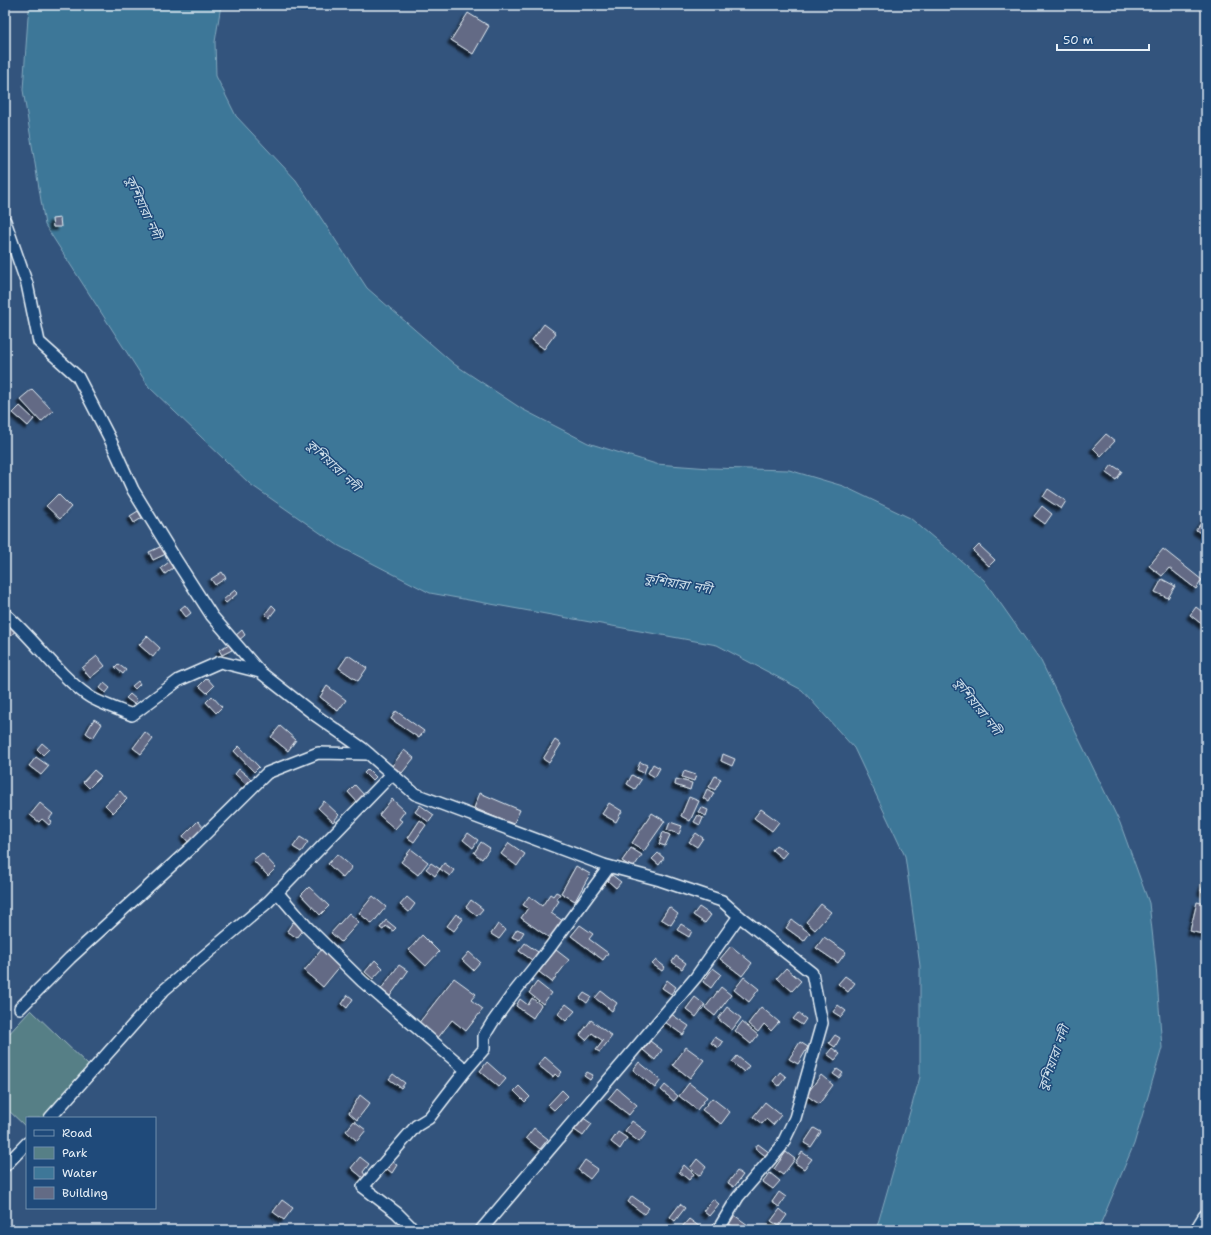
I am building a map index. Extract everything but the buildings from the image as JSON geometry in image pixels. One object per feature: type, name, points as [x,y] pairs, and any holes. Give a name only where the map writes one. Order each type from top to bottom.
[{"type":"street","points":[[5,221],[27,284],[39,342],[78,377],[109,437],[132,490],[212,616],[260,672],[369,754],[414,794],[609,867],[660,880],[722,901],[812,973],[822,1024],[795,1118],[781,1147],[738,1197],[718,1230]]},
{"type":"street","points":[[5,614],[18,625],[63,675],[88,696],[132,715],[180,680],[220,662],[260,672]]},
{"type":"street","points":[[20,1008],[70,958],[194,845],[267,773],[318,753],[369,754]]},
{"type":"street","points":[[51,1117],[164,990],[223,941],[277,892],[392,774]]},
{"type":"street","points":[[414,1230],[397,1213],[363,1187],[416,1126],[429,1118],[484,1049],[484,1036],[508,1000],[548,950],[609,867]]},
{"type":"street","points":[[277,892],[307,927],[362,981],[466,1070]]},
{"type":"street","points":[[481,1230],[696,977],[739,916]]},
{"type":"street","points":[[5,1166],[26,1144]]},
{"type":"street","points":[[1198,1230],[1206,1217]]},
{"type":"green space","points":[[31,1010],[89,1066],[43,1117],[26,1117],[26,1127],[5,1107],[5,1038]]},
{"type":"water","name":"কুশিয়ারা নদী","points":[[30,5],[221,5],[215,42],[216,76],[236,116],[296,180],[367,288],[454,364],[522,409],[588,443],[656,464],[710,468],[789,470],[843,486],[910,518],[984,580],[1041,661],[1120,823],[1149,903],[1156,966],[1162,1048],[1134,1144],[1098,1230],[876,1230],[920,1077],[920,966],[905,856],[854,748],[802,690],[717,645],[430,593],[339,546],[250,484],[149,387],[45,225],[23,90]]}]
